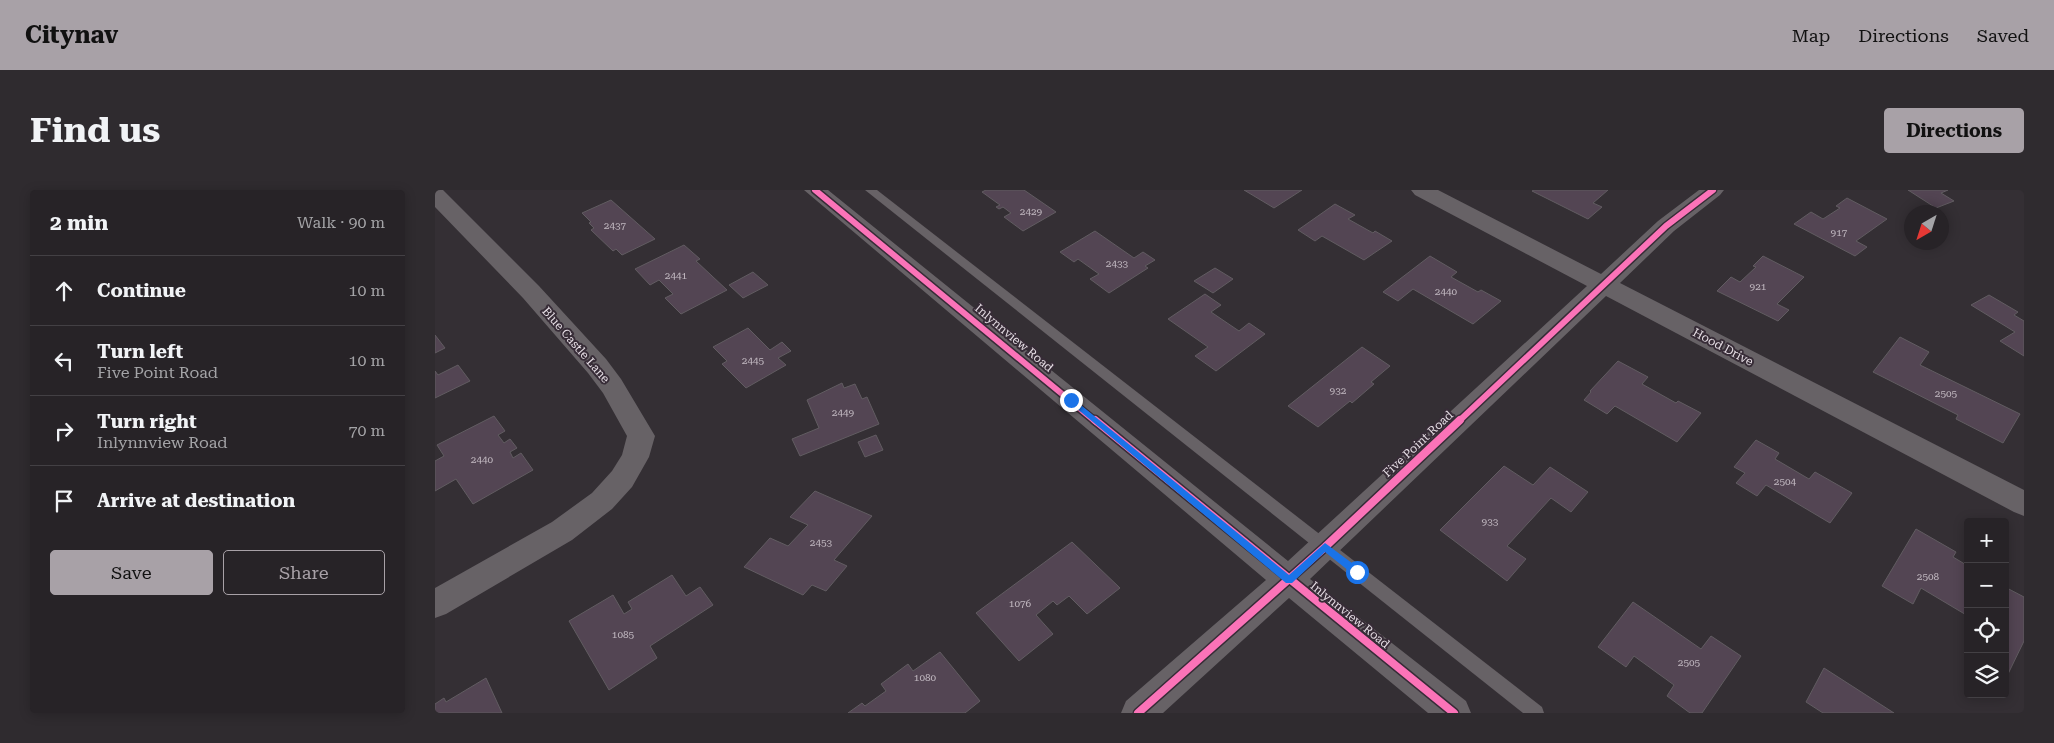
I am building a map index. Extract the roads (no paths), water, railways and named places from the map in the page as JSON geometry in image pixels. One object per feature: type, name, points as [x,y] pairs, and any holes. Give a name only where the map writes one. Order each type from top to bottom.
[{"type":"street","name":"Inlynnview Road","points":[[815,190],[1289,580],[1454,713]]},
{"type":"street","name":"Hood Drive","points":[[1422,190],[2024,504]]},
{"type":"street","name":"Five Point Road","points":[[1138,713],[1325,547],[1666,226],[1713,190]]},
{"type":"street","name":"Blue Castle Lane","points":[[435,195],[531,292],[597,366],[612,386],[641,436],[635,457],[622,480],[602,501],[562,531],[435,604]]},
{"type":"lane","points":[[870,190],[1536,713]]}]
